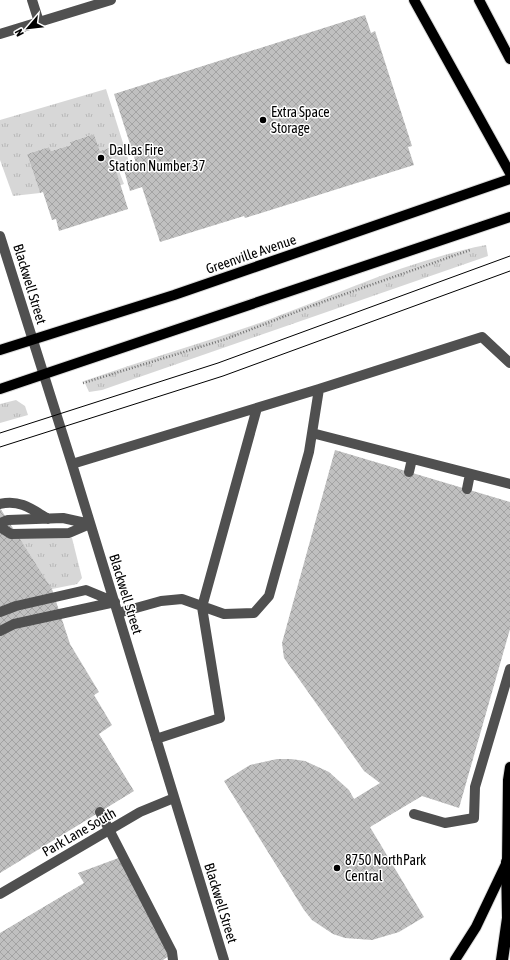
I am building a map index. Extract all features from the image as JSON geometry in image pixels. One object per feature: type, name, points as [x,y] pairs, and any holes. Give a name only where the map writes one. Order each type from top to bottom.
[{"type":"highway","points":[[502,960],[508,918],[507,862]]},
{"type":"main road","points":[[414,0],[510,173]]},
{"type":"main road","points":[[479,0],[510,59]]},
{"type":"main road","name":"Greenville Avenue","points":[[0,350],[33,341],[174,295],[510,179]]},
{"type":"main road","points":[[0,389],[510,217]]},
{"type":"main road","points":[[455,960],[476,927],[507,862],[508,780],[510,767]]},
{"type":"street","points":[[32,0],[39,22]]},
{"type":"street","points":[[0,34],[112,0]]},
{"type":"street","name":"Blackwell Street","points":[[0,236],[72,464],[224,960]]},
{"type":"street","points":[[72,464],[319,389],[482,337],[510,363]]},
{"type":"street","points":[[118,613],[161,601],[182,599],[224,614],[254,613],[269,596],[309,452],[319,389]]},
{"type":"street","points":[[156,739],[220,718],[202,607],[257,408]]},
{"type":"street","points":[[312,433],[510,484]]},
{"type":"street","points":[[409,472],[412,459]]},
{"type":"street","points":[[467,489],[470,474]]},
{"type":"street","points":[[0,504],[10,501],[21,503],[48,519]]},
{"type":"street","points":[[0,523],[8,520],[63,518],[90,524]]},
{"type":"street","points":[[0,527],[11,534],[69,533],[90,524]]},
{"type":"street","points":[[0,612],[16,606],[86,590],[114,602]]},
{"type":"street","points":[[0,631],[14,624],[114,602]]},
{"type":"street","points":[[414,814],[445,823],[474,818],[475,787],[510,669]]},
{"type":"street","name":"Park Lane South","points":[[0,894],[140,812],[174,798]]},
{"type":"street","points":[[100,812],[172,952],[173,960]]},
{"type":"path","points":[[84,382],[226,339],[314,305],[470,250]]},
{"type":"green space","points":[[106,89],[129,162],[117,166],[124,184],[120,185],[109,148],[100,151],[94,134],[70,142],[71,145],[51,151],[49,147],[27,154],[40,193],[13,196],[0,160],[0,120]]},
{"type":"green space","points":[[486,245],[488,256],[102,390],[89,392],[84,381],[265,321],[374,278],[429,259]]},
{"type":"green space","points":[[16,400],[25,406],[28,415],[0,423],[0,404]]},
{"type":"green space","points":[[19,538],[72,538],[82,578],[77,584],[52,589]]},
{"type":"building","name":"Extra Space Storage","points":[[365,15],[371,33],[375,31],[412,146],[408,147],[414,165],[245,218],[244,216],[160,242],[142,187],[130,191],[124,170],[137,166],[114,94]]},
{"type":"building","points":[[94,134],[100,151],[109,148],[128,209],[59,231],[56,219],[52,220],[43,192],[40,193],[27,154],[49,147],[51,151],[71,145],[70,142]]},
{"type":"building","points":[[335,450],[510,502],[510,629],[459,808],[422,796],[370,827],[424,917],[399,932],[372,940],[345,938],[333,934],[312,920],[304,910],[224,781],[250,765],[277,759],[291,759],[305,761],[329,772],[349,790],[354,799],[380,783],[364,771],[284,658],[282,643]]},
{"type":"building","points":[[0,508],[52,589],[70,644],[99,692],[94,695],[112,725],[99,734],[134,791],[0,873]]},
{"type":"building","points":[[124,856],[169,956],[163,960],[0,960],[0,933],[84,883],[78,873]]},
{"type":"tram line","points":[[0,433],[218,363],[510,256]]},
{"type":"tram line","points":[[0,447],[223,376],[510,271]]},
{"type":"place","name":"Extra Space Storage","points":[[263,120]]},
{"type":"place","name":"Dallas Fire Station Number 37","points":[[101,158]]},
{"type":"place","name":"8750 NorthPark Central","points":[[337,868]]}]
